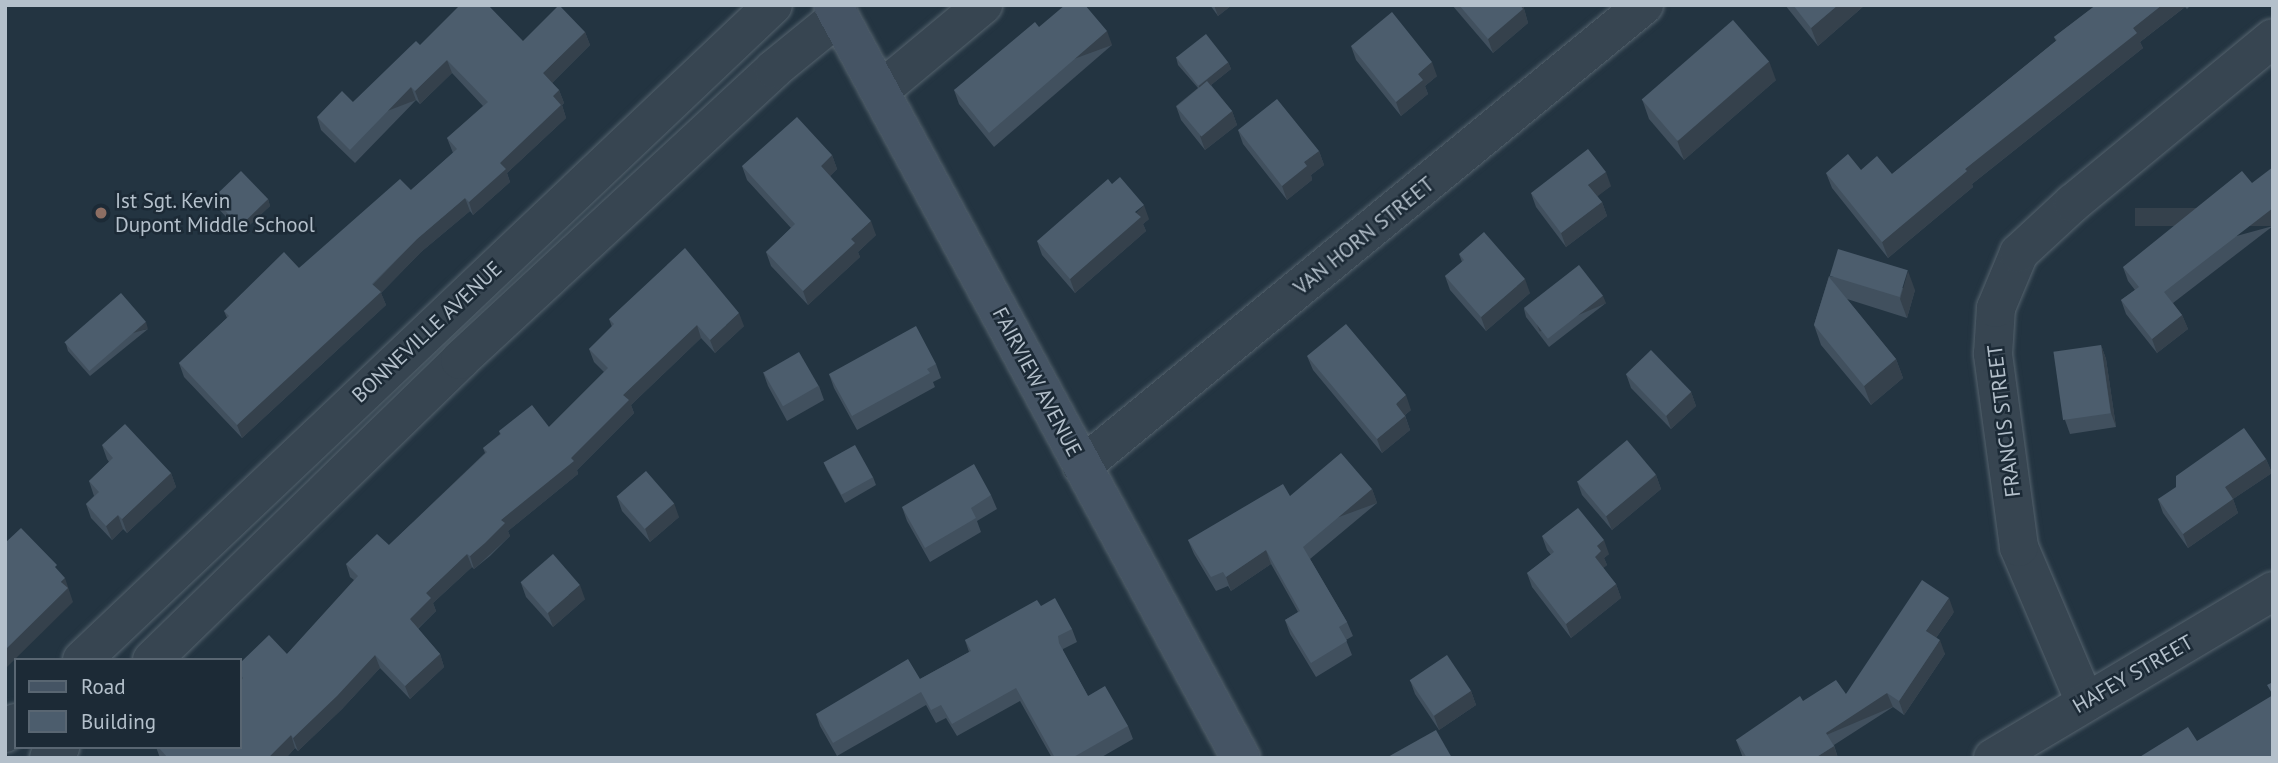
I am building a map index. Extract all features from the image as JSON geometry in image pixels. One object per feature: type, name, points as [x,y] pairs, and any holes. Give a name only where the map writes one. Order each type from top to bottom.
[{"type":"main road","name":"FAIRVIEW AVENUE","points":[[836,11],[1241,758]]},
{"type":"street","name":"BONNEVILLE AVENUE","points":[[84,658],[773,5]]},
{"type":"street","points":[[881,90],[983,5]]},
{"type":"street","name":"VAN HORN STREET","points":[[1083,466],[1644,5]]},
{"type":"street","name":"BONNEVILLE AVENUE","points":[[154,658],[460,360],[836,11]]},
{"type":"street","name":"FRANCIS STREET","points":[[2085,702],[2020,547],[1993,354],[1996,308],[2019,253],[2073,203],[2273,38]]},
{"type":"street","name":"HAFEY STREET","points":[[1993,758],[2273,591]]},
{"type":"building","points":[[460,5],[488,5],[523,41],[559,5],[585,32],[543,73],[559,90],[553,96],[561,105],[500,163],[506,169],[469,202],[465,198],[417,239],[372,284],[381,292],[237,425],[179,363],[229,316],[224,311],[284,252],[299,268],[400,179],[411,190],[457,149],[447,138],[488,102],[447,60],[415,91],[411,87],[350,150],[317,117],[342,91],[353,102],[416,41],[420,45]]},
{"type":"building","points":[[1065,5],[1085,5],[1107,31],[989,133],[954,90],[1035,22],[1039,27]]},
{"type":"building","points":[[1459,5],[1520,5],[1523,9],[1488,39]]},
{"type":"building","points":[[1793,5],[1838,5],[1811,28]]},
{"type":"building","points":[[2096,5],[2162,5],[2133,28],[2137,33],[1965,169],[1967,171],[1882,242],[1826,173],[1848,154],[1861,170],[1877,156],[1892,174],[2057,40],[2054,37]]},
{"type":"building","points":[[1392,12],[1432,62],[1418,74],[1423,80],[1396,102],[1351,46]]},
{"type":"building","points":[[1733,20],[1769,62],[1678,141],[1642,99]]},
{"type":"building","points":[[1206,34],[1228,62],[1198,86],[1176,57]]},
{"type":"building","points":[[1207,81],[1232,111],[1201,137],[1176,107]]},
{"type":"building","points":[[1277,99],[1319,151],[1304,162],[1307,166],[1282,186],[1238,130]]},
{"type":"building","points":[[797,117],[832,155],[821,166],[871,221],[851,239],[855,243],[803,291],[766,252],[795,224],[742,166]]},
{"type":"building","points":[[1588,149],[1606,172],[1588,185],[1602,202],[1561,233],[1531,193]]},
{"type":"building","points":[[2273,167],[2273,208],[2164,292],[2182,315],[2152,339],[2121,300],[2139,287],[2123,267],[2242,171],[2252,183]]},
{"type":"building","points":[[241,171],[268,199],[240,226],[213,198]]},
{"type":"building","points":[[1120,177],[1144,205],[1135,212],[1141,217],[1070,279],[1037,241],[1108,179],[1112,184]]},
{"type":"building","points":[[1484,232],[1525,279],[1481,317],[1445,276],[1464,260],[1459,254]]},
{"type":"building","points":[[685,248],[739,313],[710,340],[697,325],[623,395],[629,400],[571,458],[574,461],[501,520],[505,523],[485,543],[470,556],[467,554],[426,593],[431,598],[410,619],[440,654],[405,686],[375,655],[337,696],[268,758],[168,758],[160,749],[242,749],[242,661],[269,635],[287,654],[358,576],[346,564],[377,534],[389,545],[487,452],[483,448],[501,434],[499,431],[532,405],[549,427],[608,368],[589,349],[614,324],[609,319]]},
{"type":"building","points":[[1838,249],[1908,270],[1900,297],[1830,276]]},
{"type":"building","points":[[1579,265],[1603,296],[1548,339],[1524,308]]},
{"type":"building","points":[[1829,277],[1896,359],[1864,386],[1814,325]]},
{"type":"building","points":[[121,293],[146,322],[89,371],[64,342]]},
{"type":"building","points":[[1346,324],[1406,395],[1396,404],[1405,416],[1377,439],[1307,356]]},
{"type":"building","points":[[916,326],[936,364],[927,369],[930,373],[852,416],[829,374]]},
{"type":"building","points":[[2101,345],[2111,413],[2063,420],[2053,352]]},
{"type":"building","points":[[1651,350],[1691,392],[1666,416],[1626,374]]},
{"type":"building","points":[[799,352],[818,386],[783,406],[763,372]]},
{"type":"building","points":[[125,424],[171,473],[122,519],[118,515],[106,526],[86,504],[99,492],[89,481],[113,458],[102,445]]},
{"type":"building","points":[[2244,428],[2266,459],[2225,487],[2233,499],[2183,534],[2158,499],[2176,487],[2176,476]]},
{"type":"building","points":[[1627,440],[1656,474],[1606,516],[1577,482]]},
{"type":"building","points":[[855,445],[873,477],[841,495],[824,462]]},
{"type":"building","points":[[1341,453],[1372,489],[1303,547],[1347,622],[1339,627],[1347,641],[1311,663],[1285,620],[1300,611],[1266,550],[1226,577],[1223,572],[1211,577],[1188,540],[1283,484],[1290,496]]},
{"type":"building","points":[[974,464],[991,495],[971,508],[976,518],[925,548],[902,507]]},
{"type":"building","points":[[646,471],[674,503],[645,529],[617,497]]},
{"type":"building","points":[[1578,508],[1604,540],[1597,546],[1601,551],[1595,557],[1616,584],[1566,624],[1527,573],[1554,552],[1542,536]]},
{"type":"building","points":[[21,528],[57,565],[55,567],[65,578],[61,582],[68,588],[5,650],[5,543]]},
{"type":"building","points":[[553,554],[580,585],[547,613],[521,582]]},
{"type":"building","points":[[1922,580],[1949,598],[1926,631],[1940,640],[1899,701],[1887,693],[1826,733],[1834,746],[1815,758],[1747,758],[1736,740],[1800,696],[1803,701],[1836,680],[1846,694]]},
{"type":"building","points":[[1055,598],[1072,629],[1058,636],[1059,643],[1088,696],[1105,686],[1128,726],[1072,758],[1055,758],[1016,688],[952,724],[941,705],[931,710],[921,692],[833,743],[816,714],[908,659],[920,679],[971,651],[965,640],[1037,600],[1041,606]]},
{"type":"building","points":[[1447,655],[1471,691],[1434,716],[1410,680]]},
{"type":"building","points":[[2273,682],[2273,695],[2267,685]]},
{"type":"building","points":[[2273,695],[2273,758],[2138,758],[2188,727],[2197,741]]},
{"type":"building","points":[[1436,730],[1452,758],[1386,758]]},
{"type":"place","name":"Ist Sgt. Kevin Dupont Middle School","points":[[101,213]]}]
